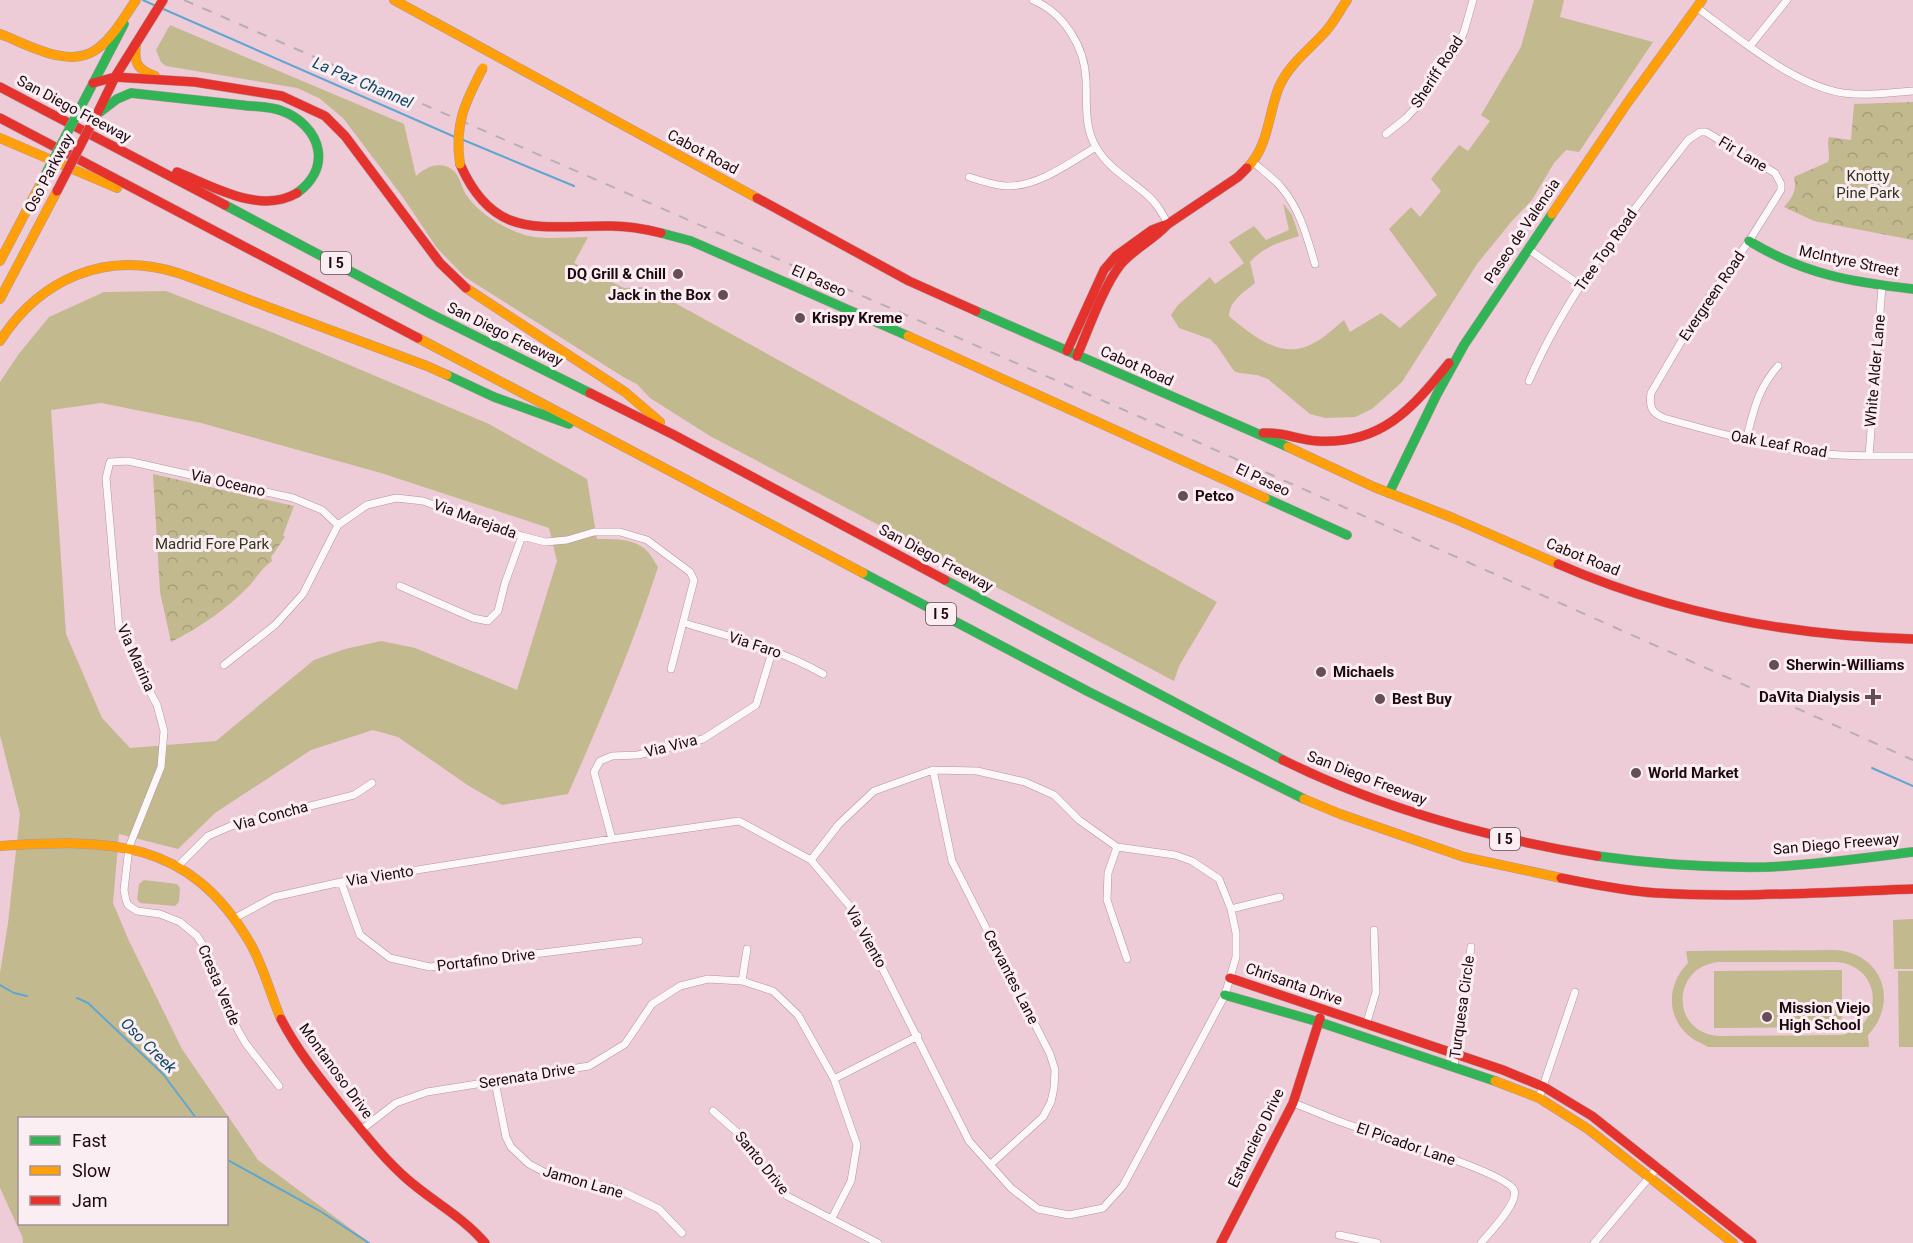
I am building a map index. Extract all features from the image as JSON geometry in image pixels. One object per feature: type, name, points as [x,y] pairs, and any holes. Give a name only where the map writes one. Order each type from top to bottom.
[{"type":"main road","points":[[0,34],[66,57],[86,54],[95,50],[117,30],[136,0]]},
{"type":"main road","points":[[104,105],[114,77],[163,0]]},
{"type":"main road","name":"Cabot Road","points":[[394,0],[909,281],[1258,433],[1389,493],[1574,571],[1664,602],[1720,617],[1792,630],[1913,639]]},
{"type":"main road","points":[[1067,351],[1104,270],[1130,244],[1152,230],[1168,224],[1238,177],[1253,162],[1264,141],[1279,87],[1287,73],[1305,50],[1335,21],[1347,0]]},
{"type":"main road","name":"Paseo de Valencia","points":[[1389,493],[1437,394],[1464,345],[1628,102],[1699,4]]},
{"type":"main road","name":"Oso Parkway","points":[[0,261],[87,95],[117,30]]},
{"type":"main road","points":[[137,41],[134,56],[138,67],[162,79]]},
{"type":"main road","name":"El Paseo","points":[[491,54],[465,100],[456,142],[460,164],[473,190],[493,211],[528,227],[619,226],[666,233],[691,241],[891,328],[1347,535]]},
{"type":"main road","points":[[93,83],[114,77],[195,82],[282,96],[308,106],[325,116],[345,136],[440,263],[454,278],[473,294],[625,392],[674,435]]},
{"type":"main road","name":"San Diego Freeway","points":[[0,87],[431,314],[674,435],[1284,761],[1359,794],[1451,825],[1541,847],[1608,858],[1746,867],[1819,863],[1913,852]]},
{"type":"main road","points":[[104,105],[131,93],[281,110],[298,119],[311,134],[318,154],[314,176],[308,185],[296,195],[270,202],[247,198],[129,154]]},
{"type":"main road","name":"Oso Parkway","points":[[0,299],[96,115],[104,105]]},
{"type":"main road","name":"I 5","points":[[0,118],[1068,681],[1286,791],[1340,814],[1464,856],[1595,885],[1656,893],[1767,894],[1913,890]]},
{"type":"main road","points":[[0,138],[197,221]]},
{"type":"main road","points":[[1077,356],[1113,275],[1123,262],[1157,236],[1168,224]]},
{"type":"main road","name":"McIntyre Street","points":[[1749,241],[1797,266],[1836,277],[1882,286],[1913,289]]},
{"type":"main road","points":[[0,341],[17,316],[56,284],[99,268],[126,265],[153,267],[177,273],[428,366],[494,397],[614,441]]},
{"type":"main road","points":[[1258,433],[1282,433],[1313,441],[1336,442],[1367,435],[1384,428],[1413,407],[1464,345]]},
{"type":"main road","name":"Montanoso Drive","points":[[0,846],[77,843],[129,847],[179,866],[205,884],[235,918],[252,946],[273,1004],[288,1032],[361,1130],[414,1186],[476,1231],[485,1243]]},
{"type":"main road","name":"Chrisanta Drive","points":[[1230,978],[1503,1070],[1544,1087],[1592,1116],[1752,1243]]},
{"type":"main road","name":"Chrisanta Drive","points":[[1225,994],[1319,1022],[1539,1098],[1588,1129],[1733,1243]]},
{"type":"main road","name":"Estanciero Drive","points":[[1221,1243],[1293,1103],[1323,1010]]},
{"type":"street","points":[[1033,0],[1054,13],[1070,31],[1081,52],[1086,78],[1086,113],[1090,134],[1096,147],[1117,172],[1148,195],[1168,224]]},
{"type":"street","name":"Sheriff Road","points":[[1386,134],[1418,105],[1456,49],[1464,32],[1473,0]]},
{"type":"street","points":[[1750,46],[1787,0]]},
{"type":"street","points":[[1699,4],[1750,46],[1793,74],[1815,85],[1843,93],[1913,91]]},
{"type":"street","name":"Fir Lane","points":[[1700,132],[1712,135],[1774,173],[1781,184]]},
{"type":"street","name":"Tree Top Road","points":[[1529,381],[1557,324],[1612,238],[1688,140],[1700,132]]},
{"type":"street","points":[[969,177],[1007,186],[1025,184],[1044,177],[1096,147]]},
{"type":"street","points":[[1253,162],[1280,185],[1290,198],[1298,214],[1315,264]]},
{"type":"street","name":"Evergreen Road","points":[[1651,410],[1649,402],[1651,393],[1698,313],[1778,196],[1781,184]]},
{"type":"street","points":[[1528,249],[1580,285]]},
{"type":"street","name":"White Alder Lane","points":[[1869,456],[1882,286]]},
{"type":"street","points":[[1746,440],[1758,394],[1767,378],[1778,366]]},
{"type":"street","name":"Oak Leaf Road","points":[[1651,410],[1664,418],[1746,440],[1815,453],[1913,456]]},
{"type":"street","name":"Via Oceano","points":[[110,462],[128,461],[293,498],[322,510],[338,525]]},
{"type":"street","name":"Via Marina","points":[[110,462],[106,478],[119,628],[157,705],[164,731],[161,767],[129,847]]},
{"type":"street","name":"Via Marejada","points":[[224,665],[275,625],[303,594],[338,525],[367,504],[396,498],[423,501],[545,542],[567,540],[594,532],[620,532],[648,540],[690,572],[694,580],[671,669]]},
{"type":"street","points":[[400,586],[473,618],[488,621],[498,611],[522,536]]},
{"type":"street","name":"Via Faro","points":[[684,623],[773,650],[823,674]]},
{"type":"street","name":"Via Viva","points":[[612,839],[594,772],[600,762],[612,756],[638,755],[703,739],[756,705],[773,650]]},
{"type":"street","name":"Chrisanta Drive","points":[[811,860],[838,824],[874,791],[933,770],[977,771],[1025,782],[1054,795],[1079,820],[1117,847],[1175,855],[1192,861],[1219,879],[1231,909],[1236,933],[1236,957],[1230,978]]},
{"type":"street","name":"Cervantes Lane","points":[[933,770],[952,861],[1050,1054],[1055,1070],[1051,1102],[1043,1117],[991,1164]]},
{"type":"street","name":"Via Concha","points":[[179,866],[208,836],[231,826],[354,795],[372,783]]},
{"type":"street","name":"Via Viento","points":[[235,918],[274,897],[341,882],[739,821],[811,860],[853,910],[969,1141],[1011,1188],[1038,1209],[1069,1215],[1103,1208],[1123,1186],[1225,994],[1230,978]]},
{"type":"street","name":"Cresta Verde","points":[[129,847],[124,890],[128,905],[137,911],[170,917],[197,936],[208,953],[230,1014],[239,1032],[252,1053],[279,1086]]},
{"type":"street","points":[[1117,847],[1108,873],[1107,900],[1127,959]]},
{"type":"street","name":"Portafino Drive","points":[[341,882],[360,935],[390,958],[430,966],[639,941]]},
{"type":"street","points":[[1231,909],[1280,897]]},
{"type":"street","points":[[1366,1024],[1376,992],[1374,930]]},
{"type":"street","name":"Turquesa Circle","points":[[1454,1067],[1471,947]]},
{"type":"street","points":[[742,981],[747,949]]},
{"type":"street","name":"Serenata Drive","points":[[361,1130],[396,1103],[427,1092],[589,1066],[625,1044],[652,1004],[680,986],[708,979],[742,981],[773,991],[798,1015],[834,1079],[857,1145],[851,1181],[832,1218]]},
{"type":"street","points":[[1539,1098],[1575,992]]},
{"type":"street","points":[[834,1079],[918,1036]]},
{"type":"street","name":"Jamon Lane","points":[[495,1082],[506,1137],[511,1147],[529,1164],[546,1173],[624,1192],[658,1209],[682,1233]]},
{"type":"street","name":"El Picador Lane","points":[[1293,1103],[1489,1173],[1508,1183],[1514,1191],[1515,1201],[1481,1243]]},
{"type":"street","name":"Santo Drive","points":[[713,1110],[738,1133],[787,1196],[878,1243]]},
{"type":"street","points":[[1594,1243],[1658,1167]]},
{"type":"street","points":[[1339,1235],[1377,1243]]},
{"type":"green space","points":[[1534,0],[1564,0],[1560,17],[1653,42],[1579,152],[1566,150],[1554,163],[1532,200],[1477,264],[1402,382],[1372,409],[1355,417],[1325,418],[1310,414],[1268,379],[1234,371],[1210,339],[1179,328],[1171,315],[1178,305],[1210,277],[1215,284],[1244,263],[1229,242],[1254,226],[1266,240],[1289,230],[1283,203],[1292,215],[1299,236],[1266,249],[1250,262],[1255,283],[1235,301],[1229,316],[1264,342],[1284,349],[1305,347],[1321,339],[1344,320],[1350,332],[1381,313],[1400,328],[1437,295],[1389,229],[1411,207],[1420,217],[1441,191],[1431,179],[1459,145],[1468,151],[1490,121],[1481,115],[1521,47]]},
{"type":"green space","points":[[170,25],[404,124],[416,176],[434,166],[449,168],[454,171],[467,196],[478,208],[497,223],[519,233],[544,238],[588,237],[574,263],[624,288],[646,287],[1217,602],[1179,666],[1174,681],[710,436],[650,398],[637,384],[465,277],[437,248],[402,196],[343,118],[319,98],[297,88],[166,66],[161,62],[156,50]]},
{"type":"green space","name":"Knotty Pine Park","points":[[1913,102],[1913,240],[1814,221],[1784,207],[1793,193],[1794,177],[1828,162],[1829,137],[1851,140],[1854,104]]},
{"type":"green space","points":[[166,291],[269,331],[489,424],[587,479],[597,539],[623,540],[636,544],[647,551],[658,567],[627,653],[568,794],[502,805],[469,786],[398,737],[373,730],[311,750],[215,813],[178,849],[119,834],[113,903],[182,1049],[258,1160],[370,1243],[23,1243],[0,1188],[0,973],[20,814],[0,735],[0,382],[18,355],[49,317],[104,292]],"holes":[[[101,403],[201,423],[381,473],[549,528],[557,561],[517,690],[415,648],[381,641],[345,649],[314,660],[216,741],[130,748],[102,718],[66,634],[51,410]]]},
{"type":"green space","name":"Madrid Fore Park","points":[[153,474],[294,506],[283,535],[285,537],[271,557],[272,561],[223,609],[171,642],[160,592]]},
{"type":"green space","points":[[144,880],[177,884],[180,888],[179,902],[175,906],[140,903],[137,899],[139,884]]},
{"type":"green space","points":[[1913,919],[1913,969],[1894,969],[1893,920]]},
{"type":"green space","points":[[1836,950],[1852,953],[1865,960],[1875,970],[1884,995],[1883,1008],[1868,1035],[1869,1047],[1708,1047],[1690,1037],[1675,1018],[1673,989],[1681,971],[1688,963],[1686,951]],"holes":[[[1719,962],[1836,962],[1851,966],[1863,973],[1870,984],[1873,996],[1872,1008],[1866,1020],[1856,1029],[1842,1035],[1719,1036],[1703,1032],[1692,1024],[1685,1012],[1683,999],[1685,986],[1692,975],[1703,966]]]},
{"type":"green space","points":[[1842,970],[1842,1027],[1714,1028],[1714,971]]},
{"type":"green space","points":[[1898,971],[1913,971],[1913,1047],[1899,1047]]},
{"type":"waterway","name":"La Paz Channel","points":[[143,0],[156,6]]},
{"type":"waterway","name":"La Paz Channel","points":[[161,8],[455,137]]},
{"type":"waterway","name":"La Paz Channel","points":[[461,139],[574,186]]},
{"type":"waterway","name":"La Paz Channel","points":[[1872,768],[1913,786]]},
{"type":"waterway","name":"Oso Creek","points":[[0,985],[14,993],[27,996]]},
{"type":"waterway","name":"Oso Creek","points":[[77,998],[88,1003],[163,1074],[195,1117]]},
{"type":"waterway","name":"Oso Creek","points":[[228,1160],[320,1211],[369,1243]]},
{"type":"railway","points":[[184,0],[1202,444],[1913,760]]},
{"type":"traffic: fast","points":[[87,95],[124,24]]},
{"type":"traffic: fast","points":[[96,115],[117,99],[131,93],[277,109],[294,117],[305,126],[314,137],[318,150],[319,157],[314,174],[307,185],[297,193]]},
{"type":"traffic: fast","points":[[41,183],[87,95]]},
{"type":"traffic: fast","points":[[225,205],[431,314],[590,393]]},
{"type":"traffic: fast","points":[[1389,493],[1437,394],[1464,345],[1552,214]]},
{"type":"traffic: fast","points":[[661,233],[691,241],[908,336]]},
{"type":"traffic: fast","points":[[1749,241],[1789,261],[1828,275],[1913,289]]},
{"type":"traffic: fast","points":[[976,311],[1288,447]]},
{"type":"traffic: fast","points":[[447,375],[494,397],[569,424]]},
{"type":"traffic: fast","points":[[1265,498],[1347,535]]},
{"type":"traffic: fast","points":[[863,573],[1089,692],[1304,799]]},
{"type":"traffic: fast","points":[[945,580],[1283,760]]},
{"type":"traffic: fast","points":[[1597,856],[1682,865],[1767,867],[1913,852]]},
{"type":"traffic: fast","points":[[1225,995],[1319,1022],[1495,1081]]},
{"type":"traffic: slow","points":[[0,34],[47,53],[59,56],[83,56],[94,51],[106,41],[136,0]]},
{"type":"traffic: slow","points":[[394,0],[757,198]]},
{"type":"traffic: slow","points":[[1247,168],[1260,150],[1275,97],[1283,79],[1329,27],[1347,0]]},
{"type":"traffic: slow","points":[[1552,214],[1628,102],[1702,0]]},
{"type":"traffic: slow","points":[[136,43],[135,56],[140,68],[155,76]]},
{"type":"traffic: slow","points":[[460,164],[460,125],[466,103],[483,68]]},
{"type":"traffic: slow","points":[[0,138],[117,188]]},
{"type":"traffic: slow","points":[[0,261],[41,183]]},
{"type":"traffic: slow","points":[[0,299],[57,191]]},
{"type":"traffic: slow","points":[[0,341],[16,319],[34,301],[55,286],[77,275],[100,268],[125,265],[151,267],[178,273],[447,375]]},
{"type":"traffic: slow","points":[[466,288],[625,392],[660,422]]},
{"type":"traffic: slow","points":[[908,336],[1265,498]]},
{"type":"traffic: slow","points":[[418,338],[863,573]]},
{"type":"traffic: slow","points":[[1288,447],[1374,487],[1453,518],[1558,564]]},
{"type":"traffic: slow","points":[[1304,799],[1340,814],[1464,857],[1561,878]]},
{"type":"traffic: slow","points":[[0,846],[76,843],[111,846],[143,852],[173,864],[201,883],[226,908],[255,952],[281,1019]]},
{"type":"traffic: slow","points":[[1495,1081],[1539,1098],[1588,1129],[1733,1243]]},
{"type":"traffic: jam","points":[[97,114],[115,77],[163,0]]},
{"type":"traffic: jam","points":[[93,83],[115,77],[195,82],[282,96],[325,116],[345,136],[440,263],[466,288]]},
{"type":"traffic: jam","points":[[0,87],[225,205]]},
{"type":"traffic: jam","points":[[57,191],[96,115]]},
{"type":"traffic: jam","points":[[0,118],[418,338]]},
{"type":"traffic: jam","points":[[460,164],[473,189],[488,206],[505,218],[522,224],[542,227],[611,226],[661,233]]},
{"type":"traffic: jam","points":[[1067,351],[1104,270],[1116,256],[1152,230],[1168,224],[1238,177],[1247,168]]},
{"type":"traffic: jam","points":[[177,172],[221,191],[252,200],[283,199],[297,193]]},
{"type":"traffic: jam","points":[[757,198],[909,281],[976,311]]},
{"type":"traffic: jam","points":[[1077,356],[1108,284],[1121,264],[1167,225]]},
{"type":"traffic: jam","points":[[1263,433],[1317,441],[1340,441],[1359,437],[1393,421],[1408,409],[1449,363]]},
{"type":"traffic: jam","points":[[590,393],[674,435],[945,580]]},
{"type":"traffic: jam","points":[[1558,564],[1644,596],[1732,619],[1822,633],[1913,639]]},
{"type":"traffic: jam","points":[[1283,760],[1358,793],[1436,820],[1556,849],[1597,856]]},
{"type":"traffic: jam","points":[[1561,878],[1656,893],[1720,895],[1913,889]]},
{"type":"traffic: jam","points":[[1230,978],[1503,1070],[1544,1087],[1592,1116],[1752,1243]]},
{"type":"traffic: jam","points":[[1221,1243],[1293,1103],[1320,1018]]},
{"type":"traffic: jam","points":[[281,1019],[311,1066],[382,1154],[407,1179],[467,1225],[485,1243]]},
{"type":"place","name":"DQ Grill & Chill","points":[[678,274]]},
{"type":"place","name":"Jack in the Box","points":[[723,295]]},
{"type":"place","name":"Krispy Kreme","points":[[800,318]]},
{"type":"place","name":"Petco","points":[[1183,496]]},
{"type":"place","name":"Sherwin-Williams","points":[[1774,665]]},
{"type":"place","name":"Michaels","points":[[1321,672]]},
{"type":"place","name":"DaVita Dialysis","points":[[1873,697]]},
{"type":"place","name":"Best Buy","points":[[1380,699]]},
{"type":"place","name":"World Market","points":[[1636,773]]},
{"type":"place","name":"Mission Viejo High School","points":[[1767,1017]]}]
